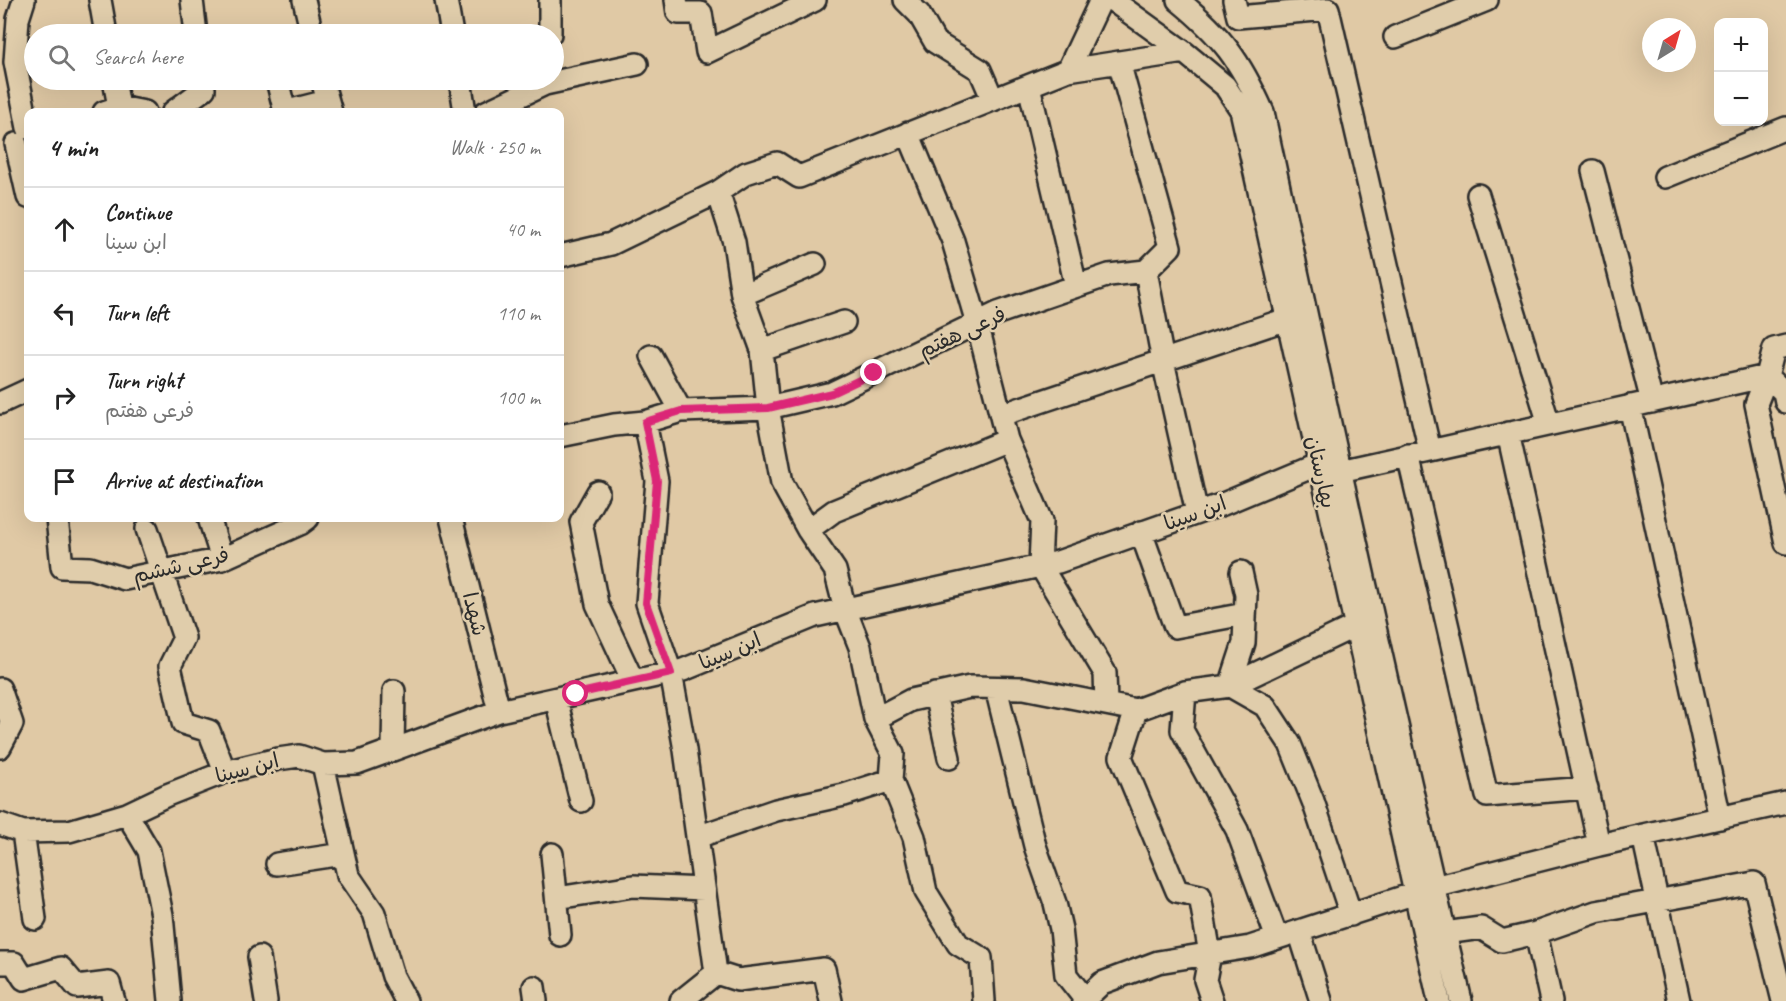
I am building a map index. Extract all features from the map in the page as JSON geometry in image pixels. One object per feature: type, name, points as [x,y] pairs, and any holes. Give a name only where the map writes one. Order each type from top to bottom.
[{"type":"street","points":[[24,0],[18,19],[15,62],[18,141],[24,175]]},
{"type":"street","points":[[100,0],[104,24]]},
{"type":"street","points":[[192,0],[195,24]]},
{"type":"street","points":[[304,0],[310,24]]},
{"type":"street","points":[[447,0],[451,24]]},
{"type":"street","points":[[549,24],[550,0]]},
{"type":"street","points":[[676,0],[678,13],[701,13],[707,52],[815,0]]},
{"type":"street","points":[[905,0],[919,14],[935,42],[980,70],[993,100]]},
{"type":"street","points":[[1068,70],[1101,0]]},
{"type":"street","name":"بهارستان","points":[[1112,0],[1184,52],[1225,86],[1241,110],[1355,626],[1424,890],[1445,933],[1461,1001]]},
{"type":"street","name":"بهارستان","points":[[1178,0],[1201,18],[1228,47],[1249,80],[1263,112],[1340,471],[1424,890],[1438,1001]]},
{"type":"street","points":[[1234,0],[1238,17],[1328,9],[1430,451]]},
{"type":"street","points":[[1395,37],[1487,0]]},
{"type":"street","points":[[564,255],[611,244],[718,192],[746,173],[777,163],[799,177],[1068,70],[1184,52]]},
{"type":"street","points":[[1119,62],[1170,247],[1146,271],[1162,361],[1197,513]]},
{"type":"street","points":[[564,78],[637,64]]},
{"type":"street","points":[[1029,86],[1076,286]]},
{"type":"street","points":[[112,108],[113,90]]},
{"type":"street","points":[[179,108],[203,90]]},
{"type":"street","points":[[280,90],[284,108]]},
{"type":"street","points":[[325,90],[329,106]]},
{"type":"street","points":[[461,90],[464,108]]},
{"type":"street","points":[[494,108],[529,90]]},
{"type":"street","points":[[1665,177],[1786,128]]},
{"type":"street","points":[[908,133],[953,241],[1007,440],[1042,521],[1040,566],[1105,673],[1106,704]]},
{"type":"street","points":[[1593,171],[1652,402]]},
{"type":"street","points":[[718,192],[734,242],[742,295],[762,350],[768,408],[782,483],[808,530],[836,570],[845,609],[860,647],[874,719],[893,754],[891,780],[914,837],[926,892],[958,944],[981,958],[984,1001]]},
{"type":"street","points":[[1478,195],[1549,424]]},
{"type":"street","points":[[742,295],[815,264]]},
{"type":"street","name":"فرعی هفتم","points":[[564,435],[614,425],[645,422],[681,411],[768,408],[832,393],[998,313],[1108,275],[1146,271]]},
{"type":"street","points":[[1001,415],[1287,319]]},
{"type":"street","points":[[762,350],[844,322]]},
{"type":"street","points":[[1786,345],[1774,349],[1756,404],[1786,543]]},
{"type":"street","points":[[651,356],[681,411]]},
{"type":"street","points":[[1340,471],[1767,376]]},
{"type":"street","points":[[1767,376],[1784,392],[1786,402]]},
{"type":"street","points":[[0,403],[24,392]]},
{"type":"street","points":[[1630,406],[1720,818]]},
{"type":"street","points":[[645,422],[657,481],[646,603],[671,673],[685,750],[716,973]]},
{"type":"street","points":[[1508,434],[1599,844]]},
{"type":"street","points":[[808,530],[834,510],[1007,440]]},
{"type":"street","points":[[1408,455],[1487,796],[1587,788]]},
{"type":"street","name":"ابن سینا","points":[[0,824],[22,832],[69,831],[128,814],[167,795],[225,772],[278,759],[300,756],[323,764],[357,763],[499,711],[683,670],[814,615],[1058,562],[1197,513],[1319,464]]},
{"type":"street","points":[[598,492],[581,522],[597,604],[633,681]]},
{"type":"street","name":"فرعی ششم","points":[[57,522],[62,567],[90,568],[125,579],[222,559],[303,522]]},
{"type":"street","points":[[210,522],[222,559]]},
{"type":"street","name":"شهدا","points":[[452,522],[499,711]]},
{"type":"street","points":[[147,529],[184,638],[171,666],[183,723],[209,731],[225,772]]},
{"type":"street","points":[[1141,532],[1175,627],[1245,614]]},
{"type":"street","points":[[1230,686],[1244,643],[1246,595],[1241,572]]},
{"type":"street","points":[[874,719],[911,700],[970,687],[1024,688],[1136,710],[1185,692],[1230,686],[1355,626]]},
{"type":"street","points":[[1230,686],[1265,706],[1290,744],[1313,801],[1351,915]]},
{"type":"street","points":[[996,688],[1035,846],[1055,903],[1061,929],[1066,975],[1084,1000],[1102,983],[1158,963],[1250,947],[1424,890],[1599,844],[1786,803]]},
{"type":"street","points":[[0,689],[12,724],[0,747]]},
{"type":"street","points":[[393,748],[394,691]]},
{"type":"street","points":[[1185,692],[1182,730],[1237,830],[1277,938]]},
{"type":"street","points":[[935,694],[949,758]]},
{"type":"street","points":[[556,699],[581,801]]},
{"type":"street","points":[[1136,710],[1121,758],[1177,891],[1200,897],[1210,954],[1205,980],[1212,1001]]},
{"type":"street","points":[[323,764],[348,874],[374,913],[393,976],[406,1001]]},
{"type":"street","points":[[697,837],[776,810],[844,795],[891,780]]},
{"type":"street","points":[[128,814],[149,852],[162,915],[170,1001]]},
{"type":"street","points":[[22,832],[35,919]]},
{"type":"street","points":[[1643,835],[1679,1001]]},
{"type":"street","points":[[277,864],[343,854]]},
{"type":"street","points":[[552,854],[560,935]]},
{"type":"street","points":[[1445,933],[1481,928],[1502,942],[1596,912],[1754,883],[1783,1001]]},
{"type":"street","points":[[557,898],[633,886],[704,889]]},
{"type":"street","points":[[1299,932],[1321,1001]]},
{"type":"street","points":[[1536,933],[1551,1001]]},
{"type":"street","points":[[259,957],[266,1001]]},
{"type":"street","points":[[0,963],[14,963],[24,979],[62,968],[77,987],[109,983],[114,1001]]},
{"type":"street","points":[[716,973],[738,980],[824,969],[831,1001]]},
{"type":"street","points":[[681,1001],[716,973]]},
{"type":"route","points":[[576,694],[671,673],[646,603],[657,481],[645,422],[681,411],[768,408],[832,393],[874,373]]}]
